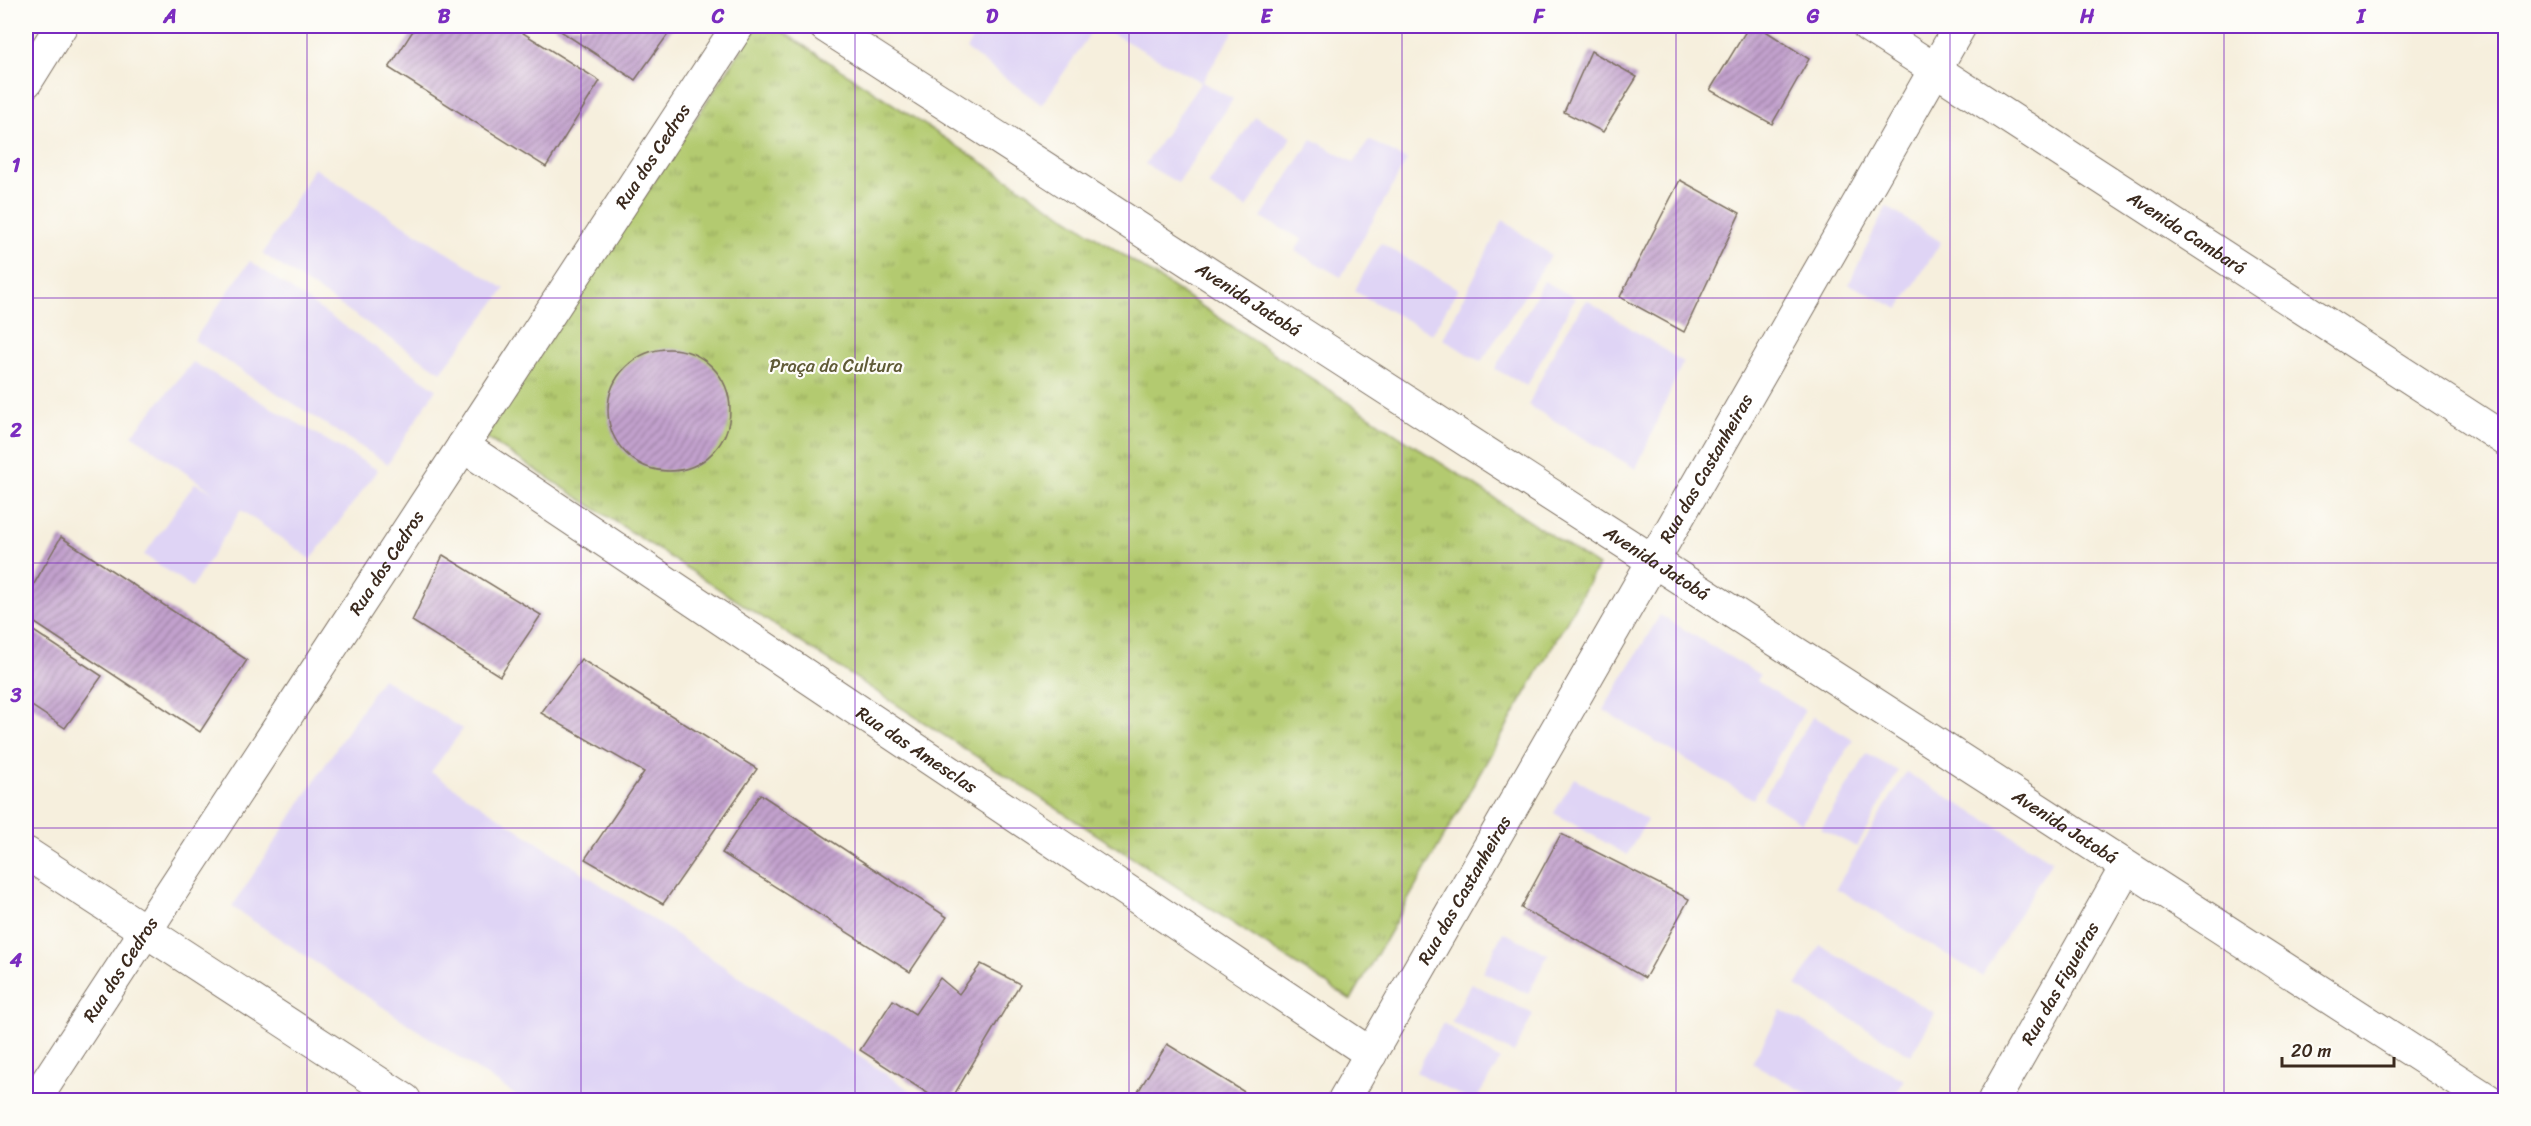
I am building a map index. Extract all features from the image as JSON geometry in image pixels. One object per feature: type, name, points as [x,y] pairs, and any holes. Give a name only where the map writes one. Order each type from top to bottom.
[{"type":"street","points":[[26,82],[61,26]]},
{"type":"street","name":"Rua dos Cedros","points":[[35,1101],[738,26]]},
{"type":"street","name":"Avenida Jatobá","points":[[825,26],[2488,1101]]},
{"type":"street","name":"Avenida Cambará","points":[[1868,26],[2505,440]]},
{"type":"street","name":"Rua das Castanheiras","points":[[1344,1101],[1960,26]]},
{"type":"street","name":"Rua das Amesclas","points":[[463,446],[1371,1054]]},
{"type":"street","points":[[26,853],[405,1101]]},
{"type":"street","name":"Rua das Figueiras","points":[[1994,1101],[2126,867]]},
{"type":"shaded area","points":[[980,26],[1095,26],[1042,105],[966,49]]},
{"type":"shaded area","points":[[1103,26],[1237,26],[1202,82],[1233,99],[1178,183],[1145,164],[1201,82],[1102,28]]},
{"type":"shaded area","points":[[1255,117],[1292,137],[1247,208],[1208,185]]},
{"type":"shaded area","points":[[1312,139],[1354,163],[1369,140],[1407,160],[1341,277],[1295,251],[1302,239],[1261,218]]},
{"type":"shaded area","points":[[314,168],[505,289],[441,372],[263,254]]},
{"type":"shaded area","points":[[1886,206],[1941,242],[1899,309],[1849,284]]},
{"type":"shaded area","points":[[1503,220],[1551,255],[1481,362],[1443,339]]},
{"type":"shaded area","points":[[1381,243],[1458,289],[1432,334],[1354,291]]},
{"type":"shaded area","points":[[250,261],[436,389],[388,464],[194,340]]},
{"type":"shaded area","points":[[1544,281],[1575,298],[1527,386],[1495,369]]},
{"type":"shaded area","points":[[1587,300],[1683,362],[1636,469],[1528,405],[1559,342]]},
{"type":"shaded area","points":[[193,362],[378,470],[311,559],[241,510],[192,587],[144,555],[195,483],[213,492],[132,435]]},
{"type":"shaded area","points":[[1660,615],[1760,675],[1757,681],[1805,710],[1753,799],[1603,710]]},
{"type":"shaded area","points":[[382,678],[463,729],[431,772],[925,1100],[523,1100],[232,907]]},
{"type":"shaded area","points":[[1813,716],[1853,740],[1802,823],[1763,799]]},
{"type":"shaded area","points":[[1867,754],[1898,771],[1857,847],[1821,829]]},
{"type":"shaded area","points":[[1906,772],[2052,860],[1982,976],[1836,888]]},
{"type":"shaded area","points":[[1574,778],[1647,820],[1627,855],[1554,813]]},
{"type":"shaded area","points":[[1503,932],[1548,954],[1528,994],[1483,972]]},
{"type":"shaded area","points":[[1820,945],[1935,1013],[1911,1055],[1796,986]]},
{"type":"shaded area","points":[[1471,983],[1533,1014],[1514,1053],[1451,1022]]},
{"type":"shaded area","points":[[1781,1010],[1904,1080],[1892,1100],[1819,1100],[1752,1063]]},
{"type":"shaded area","points":[[1443,1023],[1500,1060],[1476,1100],[1469,1100],[1416,1072]]},
{"type":"green space","name":"Praça da Cultura","points":[[757,26],[774,26],[1598,566],[1351,1000],[485,437]]},
{"type":"building","points":[[416,26],[512,26],[600,81],[546,167],[389,68]]},
{"type":"building","points":[[553,26],[674,26],[635,80]]},
{"type":"building","points":[[1749,26],[1758,26],[1809,59],[1772,124],[1710,90]]},
{"type":"building","points":[[1591,51],[1637,77],[1603,132],[1564,112]]},
{"type":"building","points":[[1680,180],[1740,213],[1684,332],[1620,297]]},
{"type":"building","points":[[669,349],[693,353],[712,367],[726,386],[730,410],[726,434],[712,453],[693,467],[669,471],[645,467],[626,453],[612,434],[608,410],[612,386],[626,367],[645,353]]},
{"type":"building","points":[[61,537],[247,660],[200,732],[26,617],[26,598]]},
{"type":"building","points":[[443,555],[541,615],[500,676],[412,621]]},
{"type":"building","points":[[26,626],[102,676],[65,728],[26,702]]},
{"type":"building","points":[[581,659],[757,769],[663,904],[585,859],[644,772],[541,713]]},
{"type":"building","points":[[760,794],[947,917],[910,972],[722,853]]},
{"type":"building","points":[[1561,834],[1689,899],[1645,978],[1521,908]]},
{"type":"building","points":[[981,964],[1020,984],[951,1100],[938,1100],[860,1050],[893,1000],[915,1014],[940,978],[959,994]]},
{"type":"building","points":[[1167,1044],[1254,1098],[1252,1100],[1133,1100]]}]
